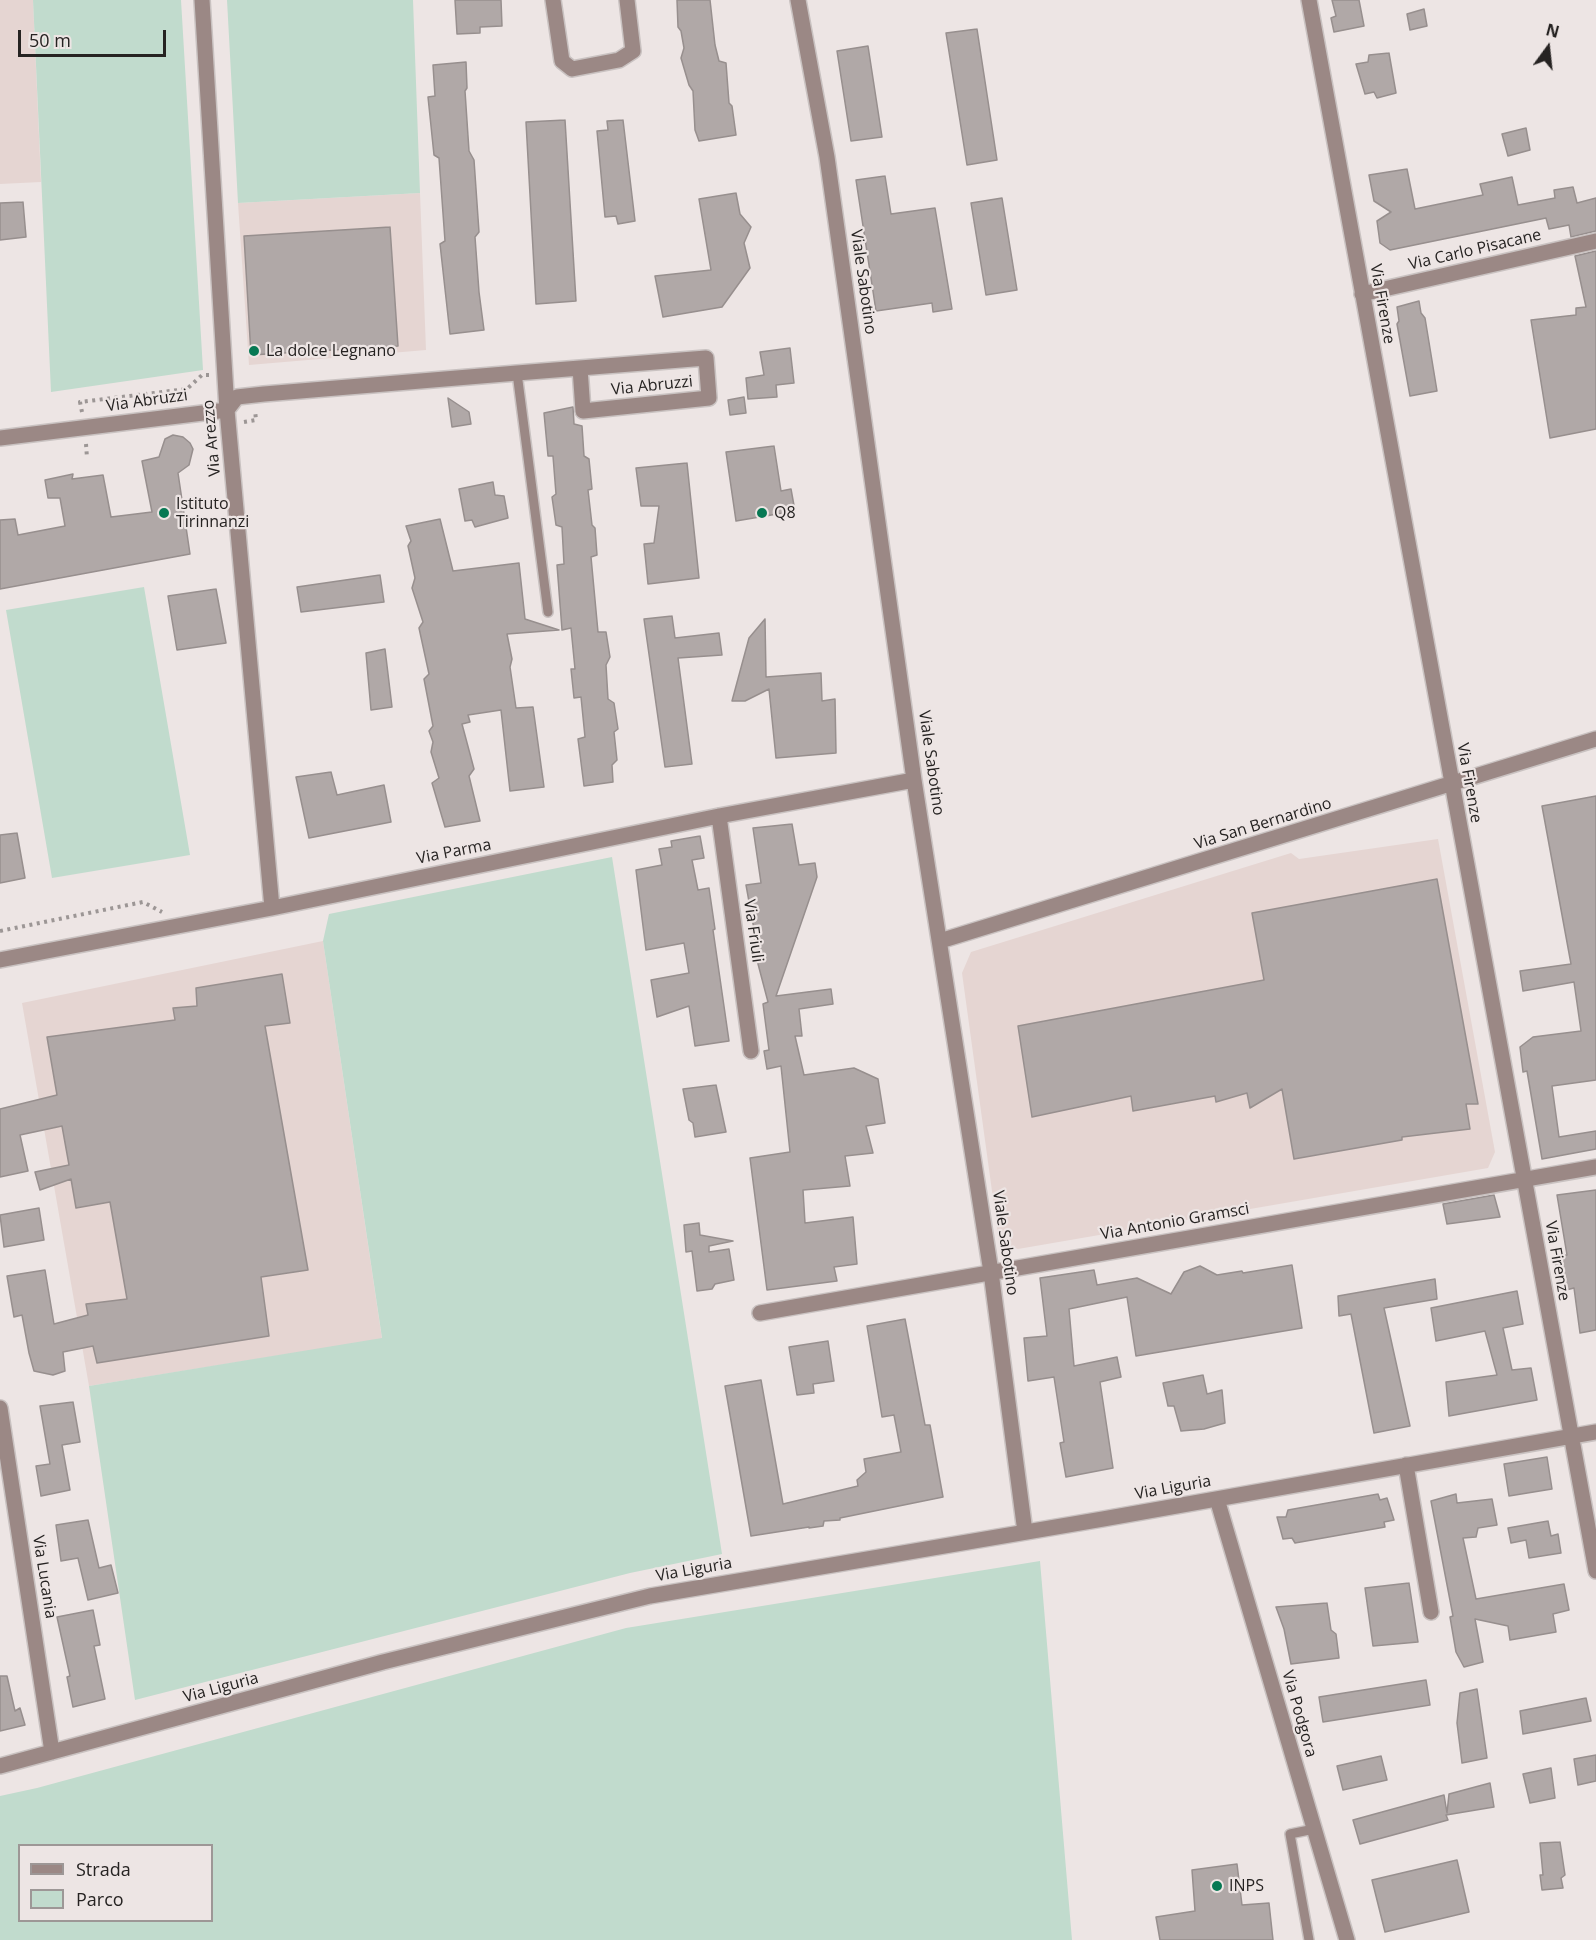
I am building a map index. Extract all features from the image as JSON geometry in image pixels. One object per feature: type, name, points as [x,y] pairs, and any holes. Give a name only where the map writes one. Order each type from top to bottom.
[{"type":"street","name":"Via Arezzo","points":[[202,0],[227,410],[272,908]]},
{"type":"street","points":[[553,0],[562,61],[572,69],[619,60],[633,51],[627,0]]},
{"type":"street","name":"Viale Sabotino","points":[[798,0],[827,157],[914,780],[991,1272],[1025,1532]]},
{"type":"street","name":"Via Firenze","points":[[1309,0],[1596,1571]]},
{"type":"street","name":"Via Carlo Pisacane","points":[[1362,294],[1596,241]]},
{"type":"street","name":"Via Abruzzi","points":[[0,438],[227,410],[237,397],[706,357],[709,398],[583,411],[580,368]]},
{"type":"street","name":"Via San Bernardino","points":[[940,941],[1596,739]]},
{"type":"street","name":"Via Parma","points":[[0,960],[272,908],[719,816],[914,780]]},
{"type":"street","name":"Via Friuli","points":[[719,816],[751,1051]]},
{"type":"street","name":"Via Antonio Gramsci","points":[[760,1313],[1596,1167]]},
{"type":"street","name":"Via Lucania","points":[[0,1408],[52,1752]]},
{"type":"street","name":"Via Liguria","points":[[0,1766],[383,1662],[650,1596],[1596,1432]]},
{"type":"street","points":[[1406,1465],[1431,1612]]},
{"type":"street","name":"Via Podgora","points":[[1217,1499],[1347,1940]]},
{"type":"lane","points":[[517,373],[548,612]]},
{"type":"lane","points":[[1309,1940],[1290,1834],[1314,1829]]},
{"type":"path","points":[[0,931],[143,902],[166,914]]},
{"type":"shaded area","points":[[0,0],[33,0],[41,182],[0,184]]},
{"type":"shaded area","points":[[420,193],[426,350],[249,365],[238,203]]},
{"type":"shaded area","points":[[1438,839],[1495,1152],[1488,1168],[1018,1249],[999,1242],[962,973],[971,952],[1291,853],[1299,859]]},
{"type":"shaded area","points":[[323,941],[382,1339],[89,1386],[22,1003]]},
{"type":"green space","points":[[33,0],[181,0],[203,370],[51,392]]},
{"type":"green space","points":[[227,0],[413,0],[420,193],[238,203]]},
{"type":"green space","points":[[144,587],[190,855],[52,878],[6,610]]},
{"type":"green space","points":[[612,857],[722,1554],[630,1573],[135,1700],[89,1386],[382,1338],[323,941],[329,914]]},
{"type":"green space","points":[[1040,1561],[1072,1940],[0,1940],[0,1796],[37,1788],[626,1628]]},
{"type":"building","points":[[455,0],[501,0],[502,26],[480,27],[480,33],[457,34]]},
{"type":"building","points":[[677,0],[710,0],[719,61],[726,63],[729,103],[732,106],[736,135],[699,141],[695,130],[693,91],[681,58],[684,48],[678,27]]},
{"type":"building","points":[[1332,0],[1359,0],[1364,26],[1334,32],[1331,18],[1336,16]]},
{"type":"building","points":[[1424,9],[1427,26],[1410,30],[1407,14]]},
{"type":"building","points":[[977,29],[997,160],[967,165],[946,33]]},
{"type":"building","points":[[868,46],[882,137],[851,141],[837,51]]},
{"type":"building","points":[[1389,53],[1396,93],[1377,98],[1374,92],[1365,94],[1356,64],[1368,62],[1369,55]]},
{"type":"building","points":[[466,62],[467,88],[465,91],[469,151],[474,160],[479,232],[475,237],[484,330],[450,334],[440,244],[445,241],[439,158],[434,155],[428,97],[435,96],[433,65]]},
{"type":"building","points":[[565,120],[576,301],[536,304],[526,122]]},
{"type":"building","points":[[623,120],[635,221],[618,224],[616,216],[605,217],[597,131],[608,130],[607,121]]},
{"type":"building","points":[[1526,128],[1530,150],[1508,156],[1502,134]]},
{"type":"building","points":[[1407,169],[1415,209],[1483,195],[1480,184],[1512,177],[1518,205],[1555,198],[1554,190],[1573,187],[1577,203],[1596,198],[1596,231],[1571,237],[1569,225],[1549,229],[1546,218],[1390,250],[1380,243],[1377,221],[1391,212],[1374,201],[1369,175]]},
{"type":"building","points":[[885,176],[891,214],[935,208],[952,309],[933,312],[932,303],[876,311],[856,180]]},
{"type":"building","points":[[736,193],[740,214],[751,227],[744,243],[750,268],[722,307],[663,317],[655,276],[711,270],[699,199]]},
{"type":"building","points":[[1002,198],[1017,290],[986,295],[971,203]]},
{"type":"building","points":[[23,202],[26,237],[0,240],[0,203]]},
{"type":"building","points":[[390,227],[398,346],[251,355],[244,236]]},
{"type":"building","points":[[1596,251],[1596,429],[1550,438],[1531,320],[1576,315],[1576,308],[1586,307],[1575,256]]},
{"type":"building","points":[[1419,301],[1421,313],[1425,318],[1437,391],[1410,396],[1397,324],[1399,321],[1397,307]]},
{"type":"building","points":[[790,348],[794,383],[776,385],[777,397],[748,399],[746,378],[764,375],[760,352]]},
{"type":"building","points":[[744,397],[746,413],[730,415],[728,400]]},
{"type":"building","points":[[448,398],[469,412],[471,424],[452,427]]},
{"type":"building","points":[[573,407],[574,424],[582,426],[584,456],[589,459],[592,489],[588,490],[597,555],[591,557],[598,632],[606,632],[610,657],[606,665],[608,699],[614,703],[618,729],[614,732],[617,760],[612,765],[613,782],[584,786],[578,739],[585,737],[581,697],[574,698],[571,669],[575,669],[571,628],[562,630],[557,565],[564,564],[562,527],[556,525],[552,497],[556,494],[553,456],[548,456],[544,413]]},
{"type":"building","points":[[173,435],[183,437],[193,449],[189,465],[178,473],[190,554],[0,589],[0,520],[15,519],[18,535],[65,526],[60,498],[48,498],[45,480],[73,474],[72,479],[103,475],[111,517],[152,512],[142,461],[159,457],[165,439]]},
{"type":"building","points":[[774,446],[781,491],[791,489],[795,511],[736,521],[726,452]]},
{"type":"building","points":[[687,463],[699,578],[648,584],[644,544],[654,543],[659,506],[641,506],[636,468]]},
{"type":"building","points":[[493,482],[495,495],[504,496],[508,518],[475,527],[472,520],[465,521],[459,489]]},
{"type":"building","points":[[440,519],[453,571],[519,563],[525,619],[559,630],[507,634],[512,659],[510,667],[516,708],[533,707],[544,787],[510,791],[501,710],[468,715],[470,722],[462,724],[474,769],[469,776],[480,821],[445,827],[432,783],[439,778],[431,752],[433,742],[429,731],[433,726],[424,679],[429,674],[419,628],[423,622],[412,588],[415,578],[408,546],[411,541],[406,526]]},
{"type":"building","points":[[380,575],[384,602],[301,612],[297,587]]},
{"type":"building","points":[[216,589],[226,643],[177,650],[168,596]]},
{"type":"building","points":[[672,616],[675,638],[719,633],[722,655],[678,658],[692,764],[665,767],[644,619]]},
{"type":"building","points":[[765,619],[766,677],[821,673],[822,701],[835,699],[836,753],[776,758],[769,689],[745,701],[732,701],[749,638]]},
{"type":"building","points":[[385,649],[392,707],[371,710],[366,653]]},
{"type":"building","points":[[331,772],[337,795],[384,785],[391,822],[309,838],[296,777]]},
{"type":"building","points":[[1596,796],[1596,1080],[1552,1086],[1559,1137],[1596,1131],[1596,1149],[1542,1159],[1527,1071],[1523,1072],[1520,1047],[1533,1037],[1581,1031],[1574,982],[1523,991],[1520,971],[1571,964],[1542,806]]},
{"type":"building","points":[[792,824],[799,865],[815,863],[817,877],[776,996],[831,989],[833,1004],[799,1009],[802,1036],[795,1036],[804,1075],[854,1068],[878,1079],[885,1123],[866,1126],[873,1153],[845,1156],[850,1186],[803,1190],[805,1223],[853,1217],[857,1264],[834,1267],[837,1281],[767,1290],[750,1158],[790,1152],[781,1066],[767,1069],[764,1051],[769,1050],[763,1004],[768,1002],[752,941],[756,940],[746,885],[761,883],[753,828]]},
{"type":"building","points":[[17,833],[25,878],[0,883],[0,835]]},
{"type":"building","points":[[700,836],[704,858],[692,860],[698,890],[709,888],[729,1041],[695,1046],[689,1006],[657,1017],[651,980],[689,973],[684,943],[646,950],[636,870],[662,865],[659,849],[672,847],[671,841]]},
{"type":"building","points":[[1437,879],[1478,1104],[1466,1104],[1470,1129],[1402,1137],[1402,1140],[1294,1159],[1282,1089],[1250,1108],[1247,1093],[1216,1102],[1215,1096],[1133,1111],[1131,1096],[1032,1117],[1018,1026],[1264,980],[1252,913]]},
{"type":"building","points":[[282,974],[290,1023],[265,1026],[308,1270],[261,1277],[269,1336],[97,1363],[93,1346],[63,1352],[65,1371],[53,1375],[34,1371],[22,1315],[14,1317],[7,1276],[45,1270],[54,1324],[88,1315],[86,1304],[127,1299],[110,1202],[76,1208],[71,1179],[40,1190],[35,1172],[69,1165],[62,1126],[20,1135],[28,1171],[0,1177],[0,1109],[57,1095],[47,1037],[175,1020],[173,1008],[197,1006],[196,988]]},
{"type":"building","points":[[716,1085],[726,1132],[695,1137],[683,1089]]},
{"type":"building","points":[[1596,1190],[1596,1330],[1580,1333],[1574,1288],[1562,1291],[1554,1257],[1567,1255],[1557,1195]]},
{"type":"building","points":[[1494,1195],[1500,1217],[1447,1224],[1443,1204]]},
{"type":"building","points":[[39,1208],[44,1240],[4,1247],[0,1215]]},
{"type":"building","points":[[699,1223],[700,1235],[733,1241],[709,1246],[709,1252],[729,1249],[734,1280],[715,1284],[712,1289],[697,1291],[692,1251],[686,1252],[684,1225]]},
{"type":"building","points":[[1292,1265],[1302,1328],[1136,1356],[1127,1297],[1069,1309],[1074,1366],[1117,1357],[1121,1377],[1100,1382],[1113,1468],[1066,1477],[1060,1443],[1064,1442],[1054,1377],[1028,1381],[1024,1338],[1047,1336],[1040,1278],[1094,1270],[1097,1285],[1137,1278],[1171,1294],[1184,1272],[1200,1266],[1217,1275]]},
{"type":"building","points":[[1435,1279],[1437,1299],[1384,1308],[1410,1426],[1374,1433],[1351,1314],[1339,1316],[1338,1296]]},
{"type":"building","points":[[1517,1291],[1523,1324],[1503,1328],[1512,1370],[1531,1368],[1537,1400],[1449,1416],[1446,1382],[1497,1375],[1485,1331],[1436,1341],[1431,1308]]},
{"type":"building","points":[[905,1319],[925,1425],[930,1425],[943,1497],[840,1518],[840,1520],[824,1521],[823,1526],[751,1536],[725,1386],[761,1380],[783,1504],[858,1486],[857,1480],[866,1472],[864,1459],[901,1452],[894,1415],[882,1417],[867,1326]]},
{"type":"building","points":[[828,1341],[834,1381],[813,1384],[814,1393],[797,1395],[789,1347]]},
{"type":"building","points":[[1203,1375],[1207,1394],[1222,1390],[1225,1423],[1204,1429],[1181,1431],[1174,1406],[1168,1406],[1163,1383]]},
{"type":"building","points":[[73,1402],[80,1442],[62,1445],[70,1490],[41,1496],[36,1466],[50,1464],[40,1406]]},
{"type":"building","points":[[1547,1457],[1552,1489],[1509,1496],[1504,1464]]},
{"type":"building","points":[[1378,1494],[1380,1500],[1387,1498],[1394,1520],[1384,1522],[1385,1527],[1295,1543],[1292,1538],[1283,1539],[1277,1517],[1286,1517],[1288,1510]]},
{"type":"building","points":[[1456,1494],[1457,1503],[1492,1499],[1497,1525],[1478,1528],[1476,1537],[1463,1538],[1476,1599],[1564,1584],[1569,1610],[1553,1614],[1556,1632],[1510,1640],[1508,1626],[1475,1619],[1483,1662],[1464,1667],[1456,1652],[1450,1617],[1453,1616],[1431,1501]]},
{"type":"building","points":[[88,1520],[99,1568],[111,1565],[118,1593],[88,1600],[78,1558],[61,1561],[56,1525]]},
{"type":"building","points":[[1548,1521],[1551,1536],[1558,1534],[1561,1553],[1529,1558],[1526,1540],[1511,1543],[1508,1528]]},
{"type":"building","points":[[1409,1583],[1418,1642],[1373,1646],[1365,1588]]},
{"type":"building","points":[[1327,1603],[1331,1630],[1336,1634],[1339,1658],[1291,1664],[1284,1629],[1276,1607]]},
{"type":"building","points":[[93,1610],[100,1645],[94,1646],[105,1699],[73,1707],[67,1677],[70,1676],[57,1617]]},
{"type":"building","points":[[0,1676],[7,1676],[15,1711],[20,1708],[25,1725],[0,1731]]},
{"type":"building","points":[[1426,1680],[1430,1705],[1323,1722],[1319,1697]]},
{"type":"building","points":[[1477,1689],[1487,1758],[1462,1763],[1457,1723],[1460,1693]]},
{"type":"building","points":[[1586,1698],[1591,1721],[1523,1734],[1520,1711]]},
{"type":"building","points":[[1596,1755],[1596,1781],[1578,1785],[1574,1759]]},
{"type":"building","points":[[1381,1756],[1387,1780],[1343,1790],[1337,1766]]},
{"type":"building","points":[[1551,1768],[1555,1798],[1530,1803],[1523,1774]]},
{"type":"building","points":[[1490,1783],[1494,1807],[1446,1815],[1448,1820],[1360,1844],[1353,1820],[1444,1795],[1447,1813],[1449,1794]]},
{"type":"building","points":[[1560,1842],[1565,1875],[1561,1878],[1563,1888],[1542,1890],[1540,1843]]},
{"type":"building","points":[[1457,1860],[1469,1912],[1385,1932],[1372,1880]]},
{"type":"building","name":"INPS","points":[[1237,1864],[1242,1905],[1269,1903],[1273,1940],[1160,1940],[1156,1917],[1195,1911],[1192,1870]]},
{"type":"place","name":"La dolce Legnano","points":[[254,351]]},
{"type":"place","name":"Istituto Tirinnanzi","points":[[164,513]]},
{"type":"place","name":"Q8","points":[[762,513]]},
{"type":"place","name":"INPS","points":[[1217,1886]]}]
